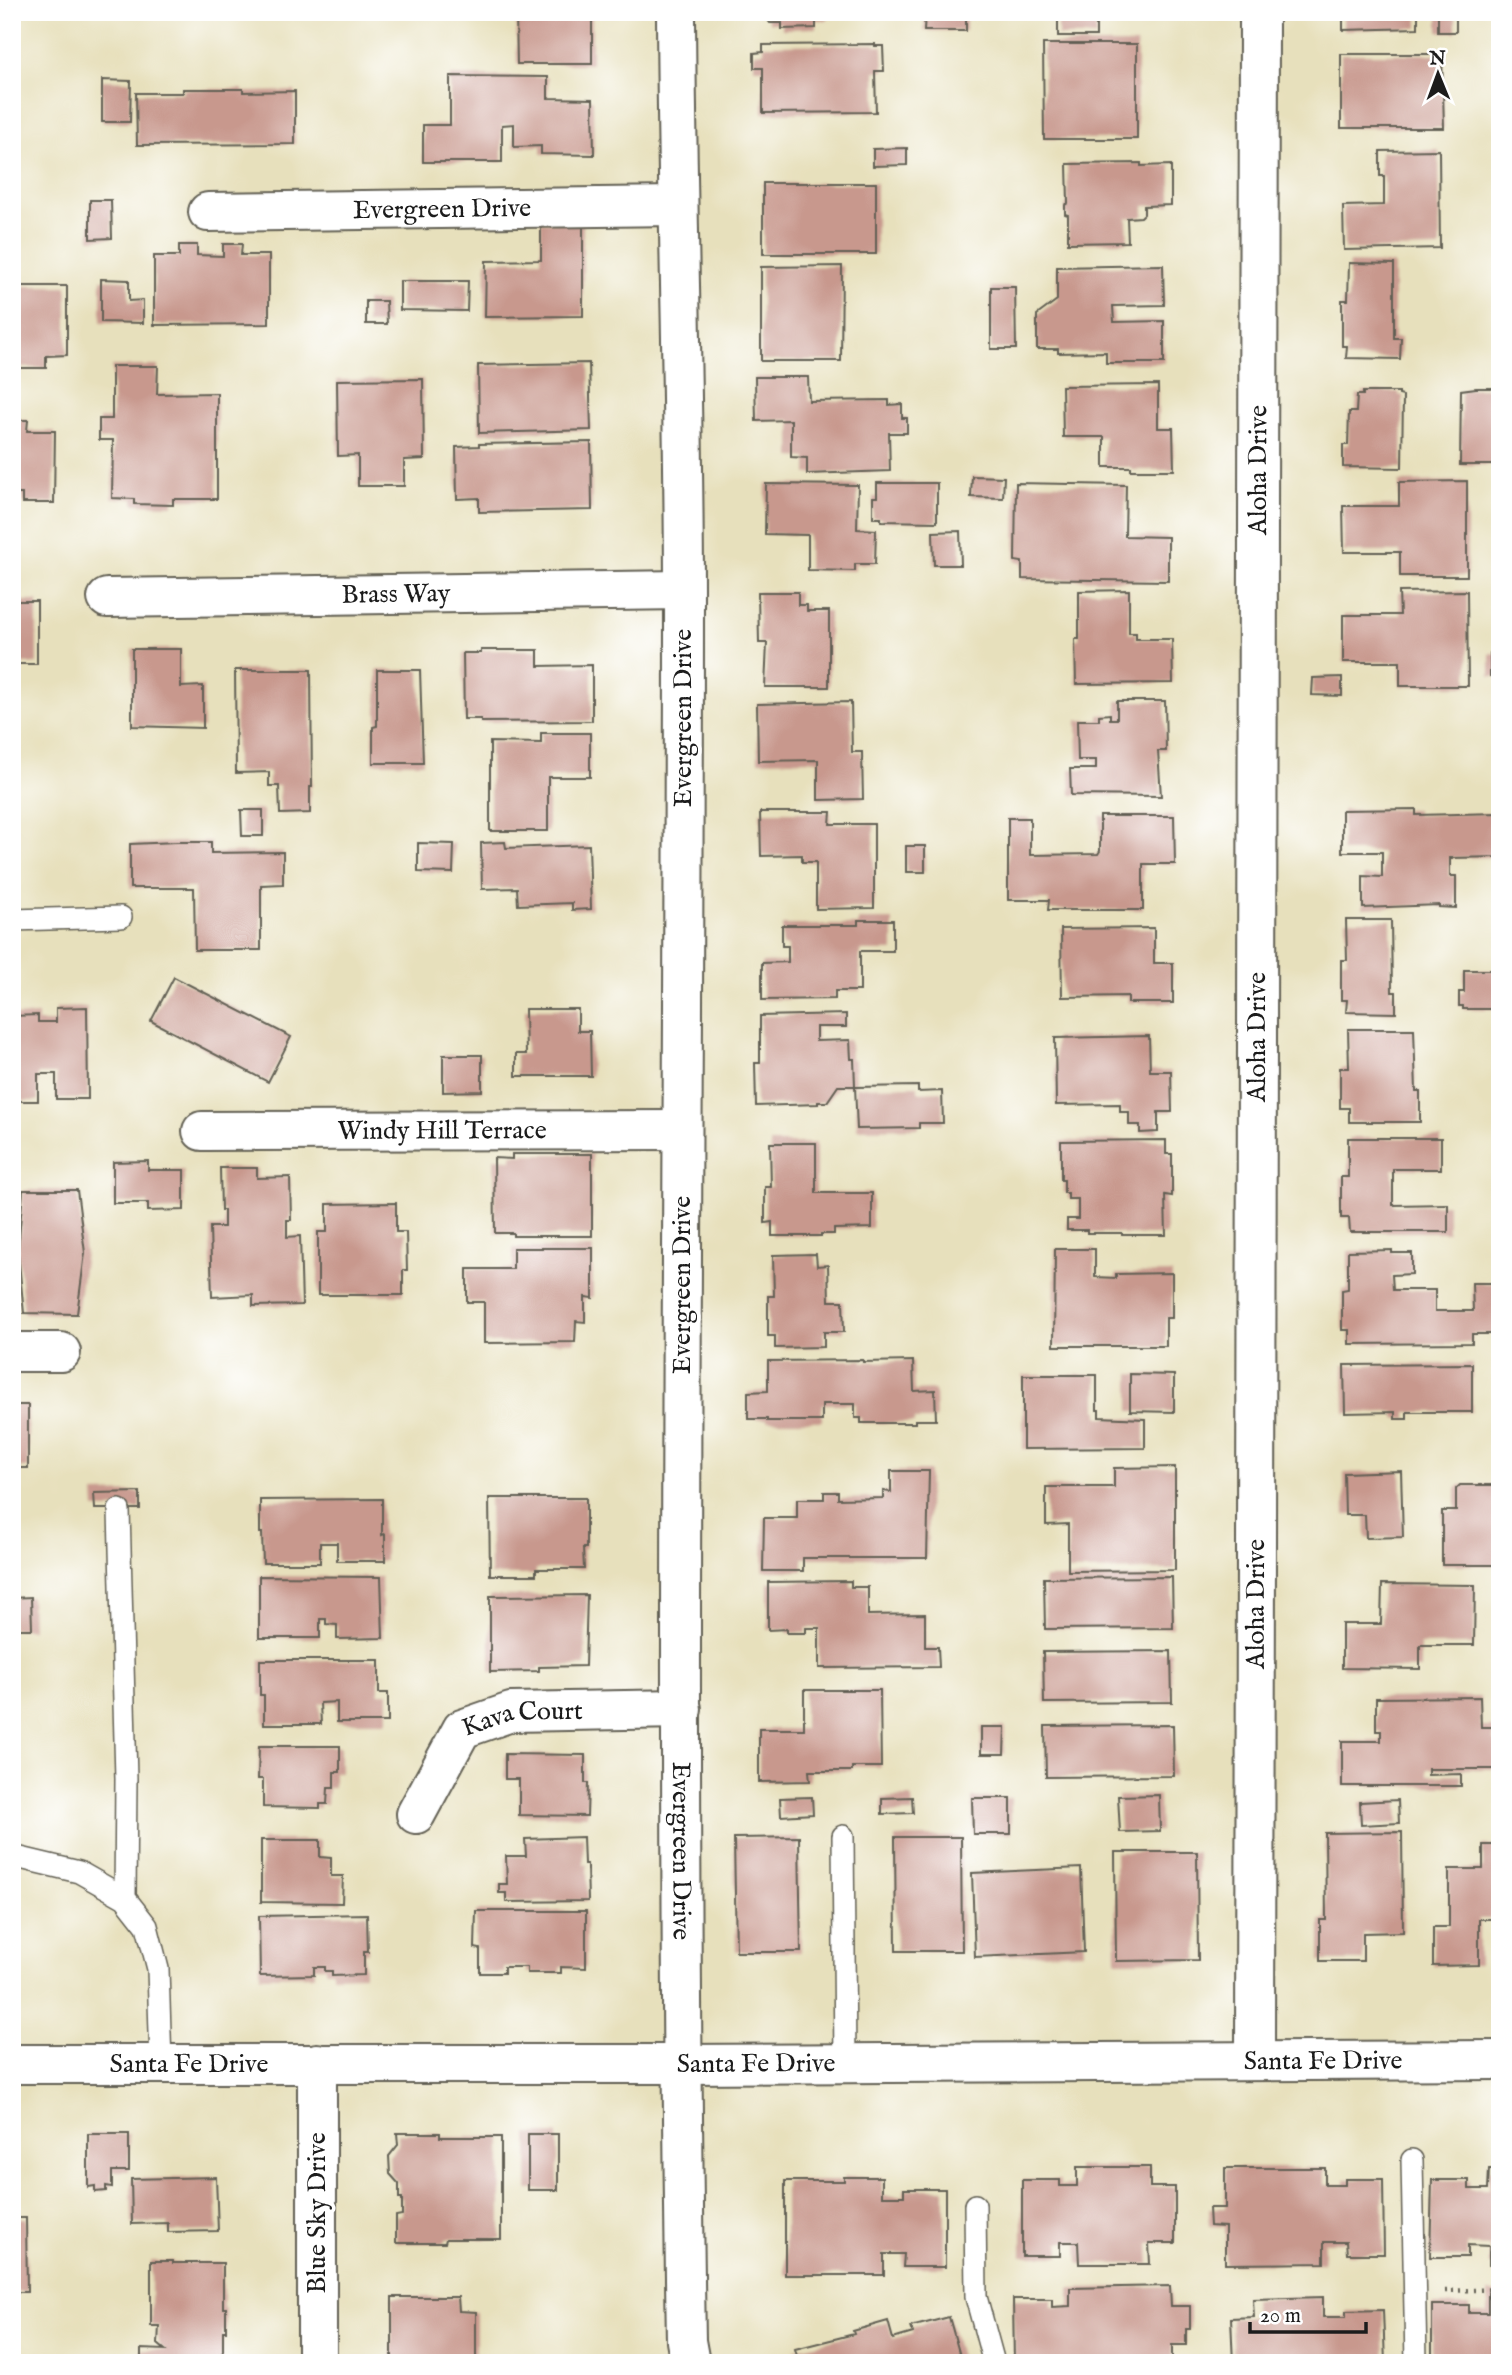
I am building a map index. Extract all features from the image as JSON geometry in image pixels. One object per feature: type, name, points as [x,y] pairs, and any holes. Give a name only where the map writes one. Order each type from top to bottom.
[{"type":"street","name":"Evergreen Drive","points":[[676,12],[684,590],[681,2064],[686,2341],[690,2363]]},
{"type":"street","name":"Aloha Drive","points":[[1255,2061],[1259,12]]},
{"type":"street","name":"Evergreen Drive","points":[[208,212],[677,206]]},
{"type":"street","name":"Brass Way","points":[[107,598],[684,590]]},
{"type":"street","name":"Windy Hill Terrace","points":[[202,1131],[682,1130]]},
{"type":"street","points":[[12,1352],[61,1352]]},
{"type":"street","name":"Kava Court","points":[[415,1814],[462,1729],[512,1712],[682,1709]]},
{"type":"street","name":"Santa Fe Drive","points":[[12,2064],[1500,2060]]},
{"type":"street","name":"Blue Sky Drive","points":[[317,2063],[317,2363]]},
{"type":"lane","points":[[12,920],[121,917]]},
{"type":"lane","points":[[119,1510],[126,1779],[125,1898]]},
{"type":"lane","points":[[843,1836],[845,2063]]},
{"type":"lane","points":[[12,1856],[79,1872],[125,1898],[147,1926],[158,1969],[161,2064]]},
{"type":"lane","points":[[1412,2160],[1416,2363]]},
{"type":"lane","points":[[975,2205],[976,2297],[994,2363]]},
{"type":"path","points":[[1414,2292],[1500,2288]]},
{"type":"building","points":[[516,12],[592,12],[592,64],[517,64]]},
{"type":"building","points":[[762,12],[832,12],[827,20],[816,20],[816,28],[782,29],[782,23],[770,23]]},
{"type":"building","points":[[925,12],[966,12],[966,31],[924,31]]},
{"type":"building","points":[[1058,12],[1096,12],[1096,36],[1058,36]]},
{"type":"building","points":[[1343,12],[1418,12],[1418,28],[1343,30]]},
{"type":"building","points":[[1438,12],[1456,12],[1456,32],[1438,32]]},
{"type":"building","points":[[1043,44],[1137,44],[1137,139],[1044,139]]},
{"type":"building","points":[[763,45],[883,46],[884,71],[875,71],[876,112],[763,113],[763,68],[754,68],[754,53],[763,52]]},
{"type":"building","points":[[1341,54],[1442,54],[1444,128],[1341,128]]},
{"type":"building","points":[[450,76],[548,77],[548,98],[593,99],[594,155],[541,154],[541,146],[514,147],[514,124],[502,125],[502,162],[423,162],[423,125],[450,125]]},
{"type":"building","points":[[102,80],[131,81],[130,122],[102,122]]},
{"type":"building","points":[[183,89],[295,91],[295,144],[137,145],[136,93],[183,93]]},
{"type":"building","points":[[907,148],[907,165],[873,166],[873,149]]},
{"type":"building","points":[[1439,150],[1440,248],[1344,250],[1343,206],[1384,205],[1384,176],[1380,176],[1380,151]]},
{"type":"building","points":[[1141,163],[1141,166],[1171,165],[1171,205],[1144,206],[1144,214],[1141,217],[1127,218],[1128,242],[1068,243],[1068,215],[1065,214],[1065,205],[1068,203],[1067,164]]},
{"type":"building","points":[[763,183],[876,183],[876,254],[763,254]]},
{"type":"building","points":[[90,200],[111,200],[112,238],[90,239]]},
{"type":"building","points":[[541,222],[583,222],[583,316],[485,317],[486,261],[541,260]]},
{"type":"building","points":[[223,244],[242,244],[241,255],[269,255],[269,324],[154,325],[154,256],[179,256],[179,245],[197,245],[197,255],[223,256]]},
{"type":"building","points":[[1349,263],[1394,264],[1394,338],[1401,338],[1400,359],[1346,358],[1347,346],[1342,346],[1342,300],[1348,300]]},
{"type":"building","points":[[1163,265],[1164,305],[1113,306],[1114,322],[1164,321],[1164,363],[1106,363],[1106,352],[1058,353],[1058,349],[1037,349],[1037,315],[1057,300],[1057,267]]},
{"type":"building","points":[[842,266],[841,361],[761,361],[761,267]]},
{"type":"building","points":[[101,279],[129,280],[129,301],[143,300],[143,323],[101,322]]},
{"type":"building","points":[[400,281],[468,281],[467,311],[400,310]]},
{"type":"building","points":[[12,286],[67,286],[67,355],[46,356],[46,368],[18,368],[18,357],[12,357]]},
{"type":"building","points":[[991,287],[1015,287],[1016,349],[991,349]]},
{"type":"building","points":[[366,301],[386,301],[387,324],[366,324]]},
{"type":"building","points":[[589,363],[591,430],[479,433],[478,365]]},
{"type":"building","points":[[112,366],[158,366],[157,394],[217,393],[217,499],[173,499],[173,505],[134,504],[134,499],[112,498],[113,440],[99,440],[99,419],[112,419]]},
{"type":"building","points":[[755,377],[808,377],[809,401],[889,400],[889,405],[902,404],[902,418],[907,418],[907,433],[889,433],[890,471],[807,474],[807,458],[791,457],[791,420],[756,421]]},
{"type":"building","points":[[423,379],[424,459],[404,460],[404,486],[358,486],[358,455],[338,456],[337,380]]},
{"type":"building","points":[[1158,385],[1158,428],[1173,428],[1174,470],[1104,467],[1104,437],[1063,437],[1062,386]]},
{"type":"building","points":[[1500,388],[1500,465],[1460,465],[1461,390]]},
{"type":"building","points":[[1363,392],[1399,392],[1399,395],[1403,396],[1402,468],[1343,467],[1343,445],[1348,445],[1349,412],[1356,412],[1357,395],[1363,395]]},
{"type":"building","points":[[12,420],[28,420],[27,431],[55,431],[54,503],[22,503],[22,494],[12,494]]},
{"type":"building","points":[[591,442],[592,510],[479,512],[479,498],[457,499],[456,447],[479,444]]},
{"type":"building","points":[[972,476],[1004,477],[1003,498],[971,497]]},
{"type":"building","points":[[1467,481],[1467,576],[1400,576],[1400,552],[1344,552],[1343,506],[1399,506],[1399,482]]},
{"type":"building","points":[[877,483],[937,483],[937,522],[881,521],[881,518],[873,518],[873,497],[877,497]]},
{"type":"building","points":[[1016,483],[1126,485],[1125,536],[1168,537],[1168,581],[1022,579],[1022,562],[1015,561]]},
{"type":"building","points":[[766,484],[858,485],[857,529],[876,530],[875,564],[855,564],[855,571],[808,570],[808,535],[765,534]]},
{"type":"building","points":[[960,531],[961,565],[934,565],[933,532]]},
{"type":"building","points":[[1129,590],[1129,633],[1136,633],[1136,639],[1172,639],[1173,683],[1076,684],[1075,639],[1079,639],[1079,591]]},
{"type":"building","points":[[1467,591],[1468,686],[1400,686],[1400,662],[1343,662],[1343,615],[1400,615],[1399,592]]},
{"type":"building","points":[[758,592],[798,592],[798,605],[807,605],[807,611],[829,611],[829,687],[765,687],[767,643],[759,643]]},
{"type":"building","points":[[12,601],[37,601],[37,664],[12,664]]},
{"type":"building","points":[[132,649],[181,649],[181,687],[203,686],[203,728],[132,726]]},
{"type":"building","points":[[481,650],[538,650],[538,666],[592,665],[592,721],[481,722],[481,719],[464,719],[463,653],[481,653]]},
{"type":"building","points":[[1490,653],[1500,654],[1500,677],[1490,676]]},
{"type":"building","points":[[235,670],[311,670],[310,813],[280,814],[279,786],[269,786],[269,772],[236,773]]},
{"type":"building","points":[[377,670],[420,670],[423,763],[373,763],[373,727],[377,726]]},
{"type":"building","points":[[1342,677],[1342,696],[1312,695],[1313,678]]},
{"type":"building","points":[[1117,701],[1165,701],[1166,751],[1158,751],[1161,796],[1071,795],[1070,769],[1096,769],[1096,760],[1078,760],[1077,720],[1099,720],[1099,715],[1110,714],[1110,719],[1117,719]]},
{"type":"building","points":[[851,702],[852,752],[862,752],[863,799],[818,800],[818,760],[758,761],[757,704]]},
{"type":"building","points":[[541,733],[590,733],[590,777],[548,777],[548,831],[490,831],[490,742],[541,743]]},
{"type":"building","points":[[1416,809],[1416,815],[1500,813],[1500,857],[1450,858],[1450,876],[1456,876],[1456,908],[1439,905],[1363,908],[1363,876],[1382,877],[1382,852],[1342,852],[1342,810]]},
{"type":"building","points":[[241,810],[263,810],[263,836],[242,836]]},
{"type":"building","points":[[760,812],[831,812],[830,824],[874,824],[874,908],[816,909],[816,862],[802,862],[802,855],[761,856]]},
{"type":"building","points":[[1100,816],[1174,816],[1175,864],[1143,864],[1143,910],[1048,910],[1049,900],[1008,900],[1008,818],[1030,818],[1030,855],[1098,854]]},
{"type":"building","points":[[211,842],[211,853],[283,852],[283,884],[261,885],[261,950],[195,950],[194,888],[130,888],[130,844]]},
{"type":"building","points":[[505,842],[506,848],[589,845],[591,909],[572,910],[572,903],[518,905],[517,888],[482,889],[481,843]]},
{"type":"building","points":[[418,843],[454,844],[453,873],[418,872]]},
{"type":"building","points":[[906,846],[925,846],[925,872],[906,872]]},
{"type":"building","points":[[858,920],[893,920],[893,951],[860,951],[860,991],[835,991],[835,999],[762,1000],[762,963],[788,962],[788,946],[782,946],[782,925],[858,925]]},
{"type":"building","points":[[1346,920],[1391,920],[1392,992],[1396,992],[1396,1013],[1346,1012],[1347,1000],[1341,1000],[1341,960],[1347,960]]},
{"type":"building","points":[[1154,928],[1154,963],[1173,963],[1173,1003],[1128,1003],[1128,996],[1062,997],[1061,929]]},
{"type":"building","points":[[1464,970],[1500,970],[1500,1009],[1463,1009],[1463,1006],[1459,1006],[1459,992],[1464,992]]},
{"type":"building","points":[[174,977],[291,1037],[268,1082],[151,1021]]},
{"type":"building","points":[[87,1007],[88,1099],[56,1099],[56,1074],[38,1074],[38,1101],[12,1101],[12,1016],[38,1015],[38,1022],[56,1022],[56,1008]]},
{"type":"building","points":[[525,1009],[578,1009],[578,1031],[590,1031],[591,1076],[516,1076],[516,1054],[526,1054]]},
{"type":"building","points":[[846,1014],[846,1027],[816,1027],[816,1041],[850,1040],[855,1086],[838,1086],[827,1102],[818,1104],[756,1106],[755,1063],[760,1063],[760,1016]]},
{"type":"building","points":[[1348,1029],[1414,1029],[1420,1122],[1349,1122],[1349,1108],[1340,1108],[1340,1068],[1349,1068]]},
{"type":"building","points":[[1149,1036],[1150,1071],[1171,1071],[1172,1112],[1158,1112],[1158,1132],[1140,1133],[1140,1125],[1129,1125],[1129,1112],[1120,1112],[1120,1104],[1056,1105],[1055,1038]]},
{"type":"building","points":[[443,1055],[482,1055],[482,1091],[443,1092]]},
{"type":"building","points":[[918,1086],[918,1092],[942,1091],[943,1123],[919,1123],[919,1128],[857,1129],[855,1087]]},
{"type":"building","points":[[1348,1138],[1441,1138],[1441,1169],[1393,1169],[1393,1205],[1448,1204],[1448,1232],[1350,1232],[1349,1218],[1341,1218],[1341,1177],[1348,1177]]},
{"type":"building","points":[[1166,1140],[1166,1154],[1172,1154],[1172,1196],[1165,1195],[1166,1235],[1122,1235],[1067,1230],[1067,1219],[1078,1219],[1078,1199],[1068,1199],[1068,1193],[1064,1193],[1064,1180],[1061,1180],[1061,1141]]},
{"type":"building","points":[[770,1143],[816,1143],[816,1193],[872,1193],[872,1228],[834,1229],[834,1234],[821,1236],[772,1236],[772,1222],[765,1223],[765,1187],[771,1187]]},
{"type":"building","points":[[512,1154],[592,1154],[592,1236],[513,1236],[513,1233],[495,1233],[494,1158],[512,1159]]},
{"type":"building","points":[[148,1161],[148,1170],[184,1170],[184,1210],[148,1211],[148,1203],[113,1203],[113,1162]]},
{"type":"building","points":[[220,1168],[257,1168],[257,1178],[290,1177],[291,1220],[287,1220],[287,1237],[300,1236],[302,1305],[253,1306],[253,1295],[212,1297],[210,1227],[224,1227]]},
{"type":"building","points":[[23,1190],[77,1190],[85,1253],[77,1314],[24,1313],[18,1252]]},
{"type":"building","points":[[396,1203],[396,1232],[406,1232],[407,1270],[403,1270],[403,1295],[318,1295],[318,1232],[327,1232],[327,1204]]},
{"type":"building","points":[[513,1248],[593,1248],[593,1298],[585,1297],[585,1322],[576,1321],[575,1342],[484,1343],[484,1302],[467,1302],[467,1269],[513,1269]]},
{"type":"building","points":[[1055,1249],[1095,1249],[1095,1277],[1172,1273],[1172,1318],[1166,1318],[1166,1346],[1054,1346]]},
{"type":"building","points":[[1392,1250],[1392,1253],[1412,1253],[1412,1274],[1392,1275],[1393,1290],[1435,1290],[1435,1311],[1473,1311],[1472,1283],[1500,1283],[1500,1334],[1472,1334],[1472,1343],[1349,1344],[1349,1330],[1342,1330],[1342,1290],[1348,1289],[1348,1251]]},
{"type":"building","points":[[816,1254],[817,1266],[828,1265],[829,1301],[843,1301],[844,1332],[824,1332],[824,1347],[775,1348],[775,1336],[768,1336],[768,1296],[774,1296],[773,1255]]},
{"type":"building","points":[[768,1361],[913,1361],[914,1391],[935,1390],[936,1420],[915,1420],[915,1423],[861,1423],[861,1418],[855,1418],[855,1404],[822,1404],[822,1421],[748,1419],[748,1392],[768,1391]]},
{"type":"building","points":[[1472,1364],[1472,1412],[1407,1412],[1407,1419],[1395,1419],[1395,1412],[1345,1413],[1344,1365]]},
{"type":"building","points":[[1130,1374],[1174,1375],[1174,1412],[1130,1411]]},
{"type":"building","points":[[1023,1375],[1097,1375],[1099,1417],[1145,1419],[1145,1448],[1023,1449]]},
{"type":"building","points":[[12,1405],[28,1405],[28,1468],[12,1468]]},
{"type":"building","points":[[1175,1467],[1175,1570],[1068,1571],[1068,1524],[1046,1525],[1046,1487],[1114,1487],[1114,1468]]},
{"type":"building","points":[[891,1471],[929,1471],[927,1558],[803,1558],[803,1571],[763,1571],[764,1518],[797,1518],[797,1499],[824,1499],[824,1492],[838,1492],[838,1499],[883,1498],[883,1491],[891,1492]]},
{"type":"building","points":[[1401,1471],[1403,1537],[1366,1538],[1365,1515],[1345,1515],[1344,1473]]},
{"type":"building","points":[[1460,1485],[1500,1485],[1500,1565],[1442,1565],[1442,1511],[1456,1511],[1456,1489]]},
{"type":"building","points":[[140,1492],[140,1509],[95,1509],[94,1493]]},
{"type":"building","points":[[489,1498],[586,1498],[584,1569],[536,1569],[536,1575],[490,1575]]},
{"type":"building","points":[[382,1499],[385,1561],[337,1561],[337,1543],[320,1543],[320,1563],[263,1563],[260,1500]]},
{"type":"building","points":[[259,1576],[381,1577],[383,1638],[337,1639],[337,1625],[326,1624],[326,1619],[320,1619],[320,1638],[259,1638]]},
{"type":"building","points":[[1172,1577],[1173,1628],[1045,1629],[1044,1578]]},
{"type":"building","points":[[851,1581],[851,1587],[868,1587],[868,1615],[925,1614],[925,1647],[938,1647],[939,1667],[819,1668],[819,1628],[806,1628],[806,1633],[787,1633],[787,1629],[768,1630],[768,1582]]},
{"type":"building","points":[[1382,1584],[1475,1585],[1474,1645],[1420,1645],[1420,1669],[1342,1668],[1342,1624],[1381,1624]]},
{"type":"building","points":[[587,1595],[585,1666],[490,1672],[490,1596]]},
{"type":"building","points":[[31,1597],[32,1629],[12,1629],[12,1598]]},
{"type":"building","points":[[1171,1651],[1172,1702],[1044,1703],[1043,1652]]},
{"type":"building","points":[[260,1660],[379,1660],[379,1693],[388,1693],[388,1722],[337,1722],[337,1702],[320,1703],[321,1724],[264,1724],[264,1695],[260,1695]]},
{"type":"building","points":[[804,1690],[880,1690],[881,1767],[852,1767],[852,1771],[809,1771],[810,1781],[759,1782],[759,1729],[804,1729]]},
{"type":"building","points":[[1480,1697],[1481,1727],[1494,1727],[1494,1741],[1500,1741],[1500,1769],[1428,1769],[1428,1775],[1461,1774],[1461,1786],[1342,1786],[1342,1741],[1381,1741],[1381,1731],[1376,1731],[1376,1698]]},
{"type":"building","points":[[1173,1725],[1174,1776],[1046,1777],[1045,1726]]},
{"type":"building","points":[[981,1727],[1005,1727],[1004,1754],[981,1754]]},
{"type":"building","points":[[259,1746],[340,1746],[340,1772],[334,1772],[334,1788],[328,1788],[327,1804],[320,1804],[320,1808],[263,1807],[263,1779],[258,1779]]},
{"type":"building","points":[[505,1754],[585,1755],[587,1816],[519,1815],[519,1779],[505,1779]]},
{"type":"building","points":[[1159,1795],[1160,1831],[1120,1832],[1118,1796]]},
{"type":"building","points":[[812,1797],[813,1814],[781,1816],[780,1798]]},
{"type":"building","points":[[912,1797],[913,1813],[882,1814],[882,1798]]},
{"type":"building","points":[[972,1798],[1011,1798],[1011,1834],[973,1834]]},
{"type":"building","points":[[1398,1800],[1399,1823],[1361,1825],[1360,1802]]},
{"type":"building","points":[[1402,1832],[1403,1932],[1363,1933],[1363,1961],[1320,1961],[1320,1920],[1326,1920],[1325,1833]]},
{"type":"building","points":[[583,1837],[588,1901],[506,1902],[506,1893],[499,1893],[499,1884],[507,1884],[506,1856],[526,1856],[525,1839]]},
{"type":"building","points":[[799,1837],[801,1952],[736,1952],[734,1838]]},
{"type":"building","points":[[895,1837],[961,1837],[962,1951],[896,1951]]},
{"type":"building","points":[[261,1840],[320,1840],[320,1857],[331,1858],[331,1876],[343,1876],[342,1903],[261,1902]]},
{"type":"building","points":[[1483,1845],[1500,1845],[1500,1919],[1479,1919],[1479,1965],[1433,1966],[1433,1927],[1449,1927],[1449,1869],[1483,1869]]},
{"type":"building","points":[[1115,1852],[1197,1852],[1198,1960],[1116,1961]]},
{"type":"building","points":[[1081,1868],[1084,1952],[975,1957],[972,1873]]},
{"type":"building","points":[[476,1911],[586,1911],[586,1968],[561,1967],[561,1973],[527,1973],[527,1967],[504,1967],[504,1973],[480,1973],[480,1949],[475,1948]]},
{"type":"building","points":[[367,1914],[368,1952],[364,1952],[364,1975],[332,1976],[332,1971],[325,1971],[325,1967],[314,1967],[314,1975],[260,1976],[259,1916]]},
{"type":"building","points":[[397,2133],[440,2133],[440,2137],[501,2137],[501,2239],[396,2243],[396,2216],[402,2215],[402,2198],[399,2198],[399,2184],[390,2174],[389,2156],[398,2145]]},
{"type":"building","points":[[88,2134],[129,2134],[129,2171],[112,2171],[112,2187],[106,2186],[106,2191],[95,2192],[95,2186],[88,2187]]},
{"type":"building","points":[[528,2134],[558,2134],[558,2190],[528,2190]]},
{"type":"building","points":[[1077,2167],[1150,2167],[1150,2187],[1175,2187],[1175,2243],[1149,2243],[1150,2264],[1079,2264],[1078,2242],[1060,2242],[1060,2256],[1022,2256],[1022,2180],[1060,2180],[1060,2186],[1077,2186]]},
{"type":"building","points":[[1225,2168],[1325,2168],[1325,2185],[1345,2185],[1345,2179],[1383,2179],[1384,2254],[1347,2254],[1346,2242],[1324,2242],[1324,2263],[1225,2264],[1225,2227],[1210,2226],[1209,2208],[1225,2208]]},
{"type":"building","points":[[1489,2169],[1500,2169],[1500,2265],[1489,2265],[1489,2246],[1468,2245],[1468,2257],[1430,2257],[1432,2180],[1469,2180],[1469,2189],[1488,2189]]},
{"type":"building","points":[[216,2177],[218,2231],[168,2232],[168,2223],[132,2224],[131,2179]]},
{"type":"building","points":[[844,2177],[882,2177],[882,2196],[904,2196],[904,2189],[945,2189],[945,2267],[903,2267],[904,2254],[884,2254],[884,2275],[785,2275],[785,2181],[844,2181]]},
{"type":"building","points":[[12,2218],[26,2218],[27,2292],[12,2292]]},
{"type":"building","points":[[151,2261],[223,2263],[226,2331],[223,2331],[223,2363],[141,2363],[141,2349],[165,2350],[158,2344],[159,2326],[151,2326]]},
{"type":"building","points":[[1170,2286],[1171,2306],[1190,2306],[1190,2329],[1186,2329],[1186,2345],[1172,2345],[1172,2363],[1014,2363],[1013,2299],[1052,2299],[1052,2307],[1070,2306],[1070,2288]]},
{"type":"building","points":[[1488,2293],[1500,2293],[1500,2363],[1432,2363],[1432,2305],[1469,2305],[1469,2313],[1488,2313]]},
{"type":"building","points":[[392,2297],[458,2297],[459,2311],[476,2312],[476,2363],[392,2363]]},
{"type":"building","points":[[1323,2297],[1323,2317],[1346,2317],[1346,2311],[1383,2310],[1385,2363],[1233,2363],[1231,2318],[1254,2317],[1253,2299]]},
{"type":"building","points":[[949,2317],[962,2363],[799,2363],[795,2349],[854,2334],[853,2331],[888,2321],[893,2339],[913,2333],[911,2327]]}]
